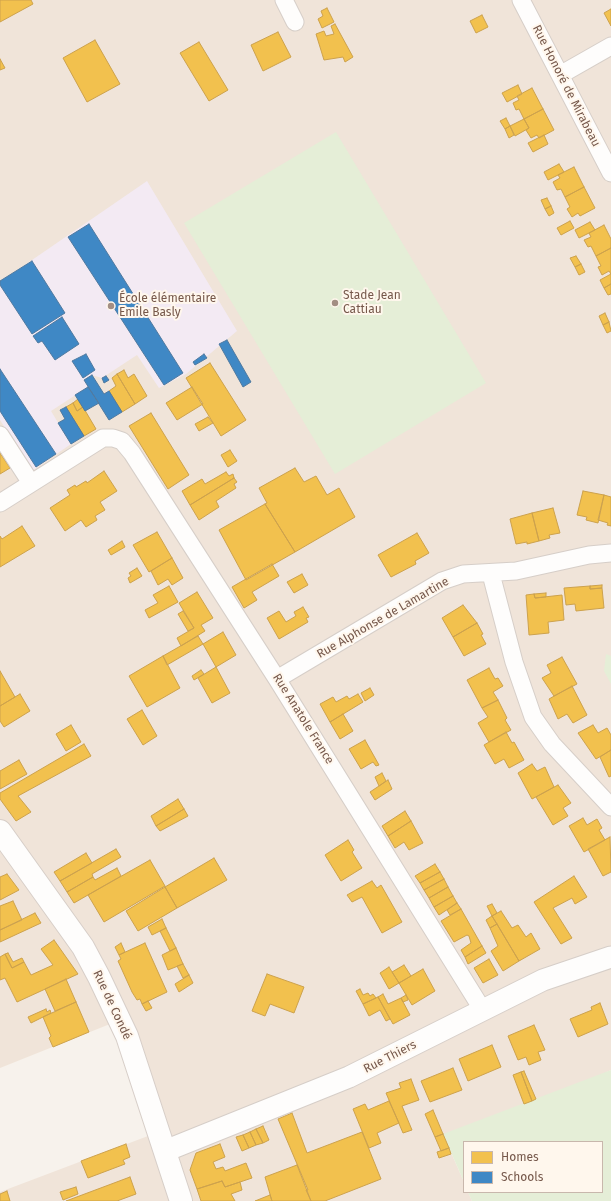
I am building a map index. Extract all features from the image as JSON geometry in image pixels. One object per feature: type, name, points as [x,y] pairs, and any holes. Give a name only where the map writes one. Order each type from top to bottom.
[{"type":"main road","name":"Rue de Condé","points":[[0,831],[83,947],[99,977],[127,1036],[181,1201]]},
{"type":"street","points":[[284,0],[295,22]]},
{"type":"street","name":"Rue Honoré de Mirabeau","points":[[521,0],[611,173]]},
{"type":"street","points":[[560,75],[611,46]]},
{"type":"street","points":[[0,435],[31,483],[0,503]]},
{"type":"street","name":"Rue Anatole France","points":[[31,483],[103,438],[113,438],[122,441],[132,453],[277,679],[482,1009]]},
{"type":"street","name":"Rue Alphonse de Lamartine","points":[[277,679],[442,581],[463,574],[491,574],[516,571],[589,555],[611,554]]},
{"type":"street","points":[[491,574],[514,662],[533,717],[552,744],[611,807]]},
{"type":"street","name":"Rue Thiers","points":[[165,1151],[349,1078],[482,1009],[544,980],[611,957]]},
{"type":"shaded area","points":[[0,0],[611,0],[611,1070],[449,1148],[463,1180],[463,1193],[468,1193],[472,1201],[0,1201],[0,1192],[148,1136],[120,1020],[0,1068]]},
{"type":"shaded area","name":"École élémentaire Emile Basly","points":[[147,181],[237,331],[186,374],[159,388],[137,355],[102,378],[92,375],[84,380],[88,387],[51,411],[71,444],[32,471],[0,420],[0,282]]},
{"type":"green space","name":"Stade Jean Cattiau","points":[[336,132],[486,383],[335,474],[184,223]]},
{"type":"green space","points":[[606,654],[611,656],[611,684],[604,671]]},
{"type":"green space","points":[[611,1070],[611,1201],[472,1201],[468,1193],[603,1193],[603,1141],[463,1141],[463,1180],[443,1134]]},
{"type":"building: Homes","points":[[0,0],[31,0],[33,4],[0,22]]},
{"type":"building: Homes","points":[[327,8],[334,22],[322,28],[318,19],[323,16],[321,11]]},
{"type":"building: Homes","points":[[611,9],[611,26],[604,13]]},
{"type":"building: Homes","points":[[482,15],[488,27],[476,33],[470,21]]},
{"type":"building: Homes","points":[[335,24],[353,57],[345,62],[343,57],[324,60],[316,34],[324,31],[326,36],[334,34],[331,26]]},
{"type":"building: Homes","points":[[278,32],[291,57],[263,71],[251,45]]},
{"type":"building: Homes","points":[[95,40],[120,84],[87,102],[63,58]]},
{"type":"building: Homes","points":[[199,42],[228,90],[209,101],[180,53]]},
{"type":"building: Homes","points":[[0,59],[5,68],[0,70]]},
{"type":"building: Homes","points":[[518,85],[522,94],[507,102],[502,93]]},
{"type":"building: Homes","points":[[532,88],[543,109],[524,119],[519,109],[516,110],[513,103],[519,100],[517,96]]},
{"type":"building: Homes","points":[[543,109],[554,130],[539,138],[537,135],[531,138],[526,130],[529,128],[524,119]]},
{"type":"building: Homes","points":[[506,118],[510,126],[505,129],[500,121]]},
{"type":"building: Homes","points":[[524,119],[529,128],[515,136],[510,126]]},
{"type":"building: Homes","points":[[510,126],[514,135],[509,138],[505,129]]},
{"type":"building: Homes","points":[[544,135],[548,144],[533,152],[528,143]]},
{"type":"building: Homes","points":[[559,164],[564,172],[548,180],[544,172]]},
{"type":"building: Homes","points":[[574,167],[584,187],[565,197],[561,189],[557,190],[553,182],[560,178],[558,175]]},
{"type":"building: Homes","points":[[584,187],[595,208],[580,216],[578,213],[572,217],[567,209],[570,207],[565,197]]},
{"type":"building: Homes","points":[[547,198],[551,206],[545,209],[541,200]]},
{"type":"building: Homes","points":[[551,206],[554,213],[549,216],[545,209]]},
{"type":"building: Homes","points":[[570,221],[574,228],[561,235],[557,228]]},
{"type":"building: Homes","points":[[590,222],[595,230],[579,238],[575,230]]},
{"type":"building: Homes","points":[[604,225],[611,239],[611,248],[596,256],[591,246],[588,247],[584,240],[591,237],[589,233]]},
{"type":"building: Homes","points":[[611,248],[611,274],[609,271],[602,275],[598,267],[601,266],[596,256]]},
{"type":"building: Homes","points":[[576,256],[581,264],[575,267],[570,258]]},
{"type":"building: Homes","points":[[581,264],[585,272],[579,275],[575,267]]},
{"type":"building: Homes","points":[[611,274],[611,284],[604,288],[600,280]]},
{"type":"building: Homes","points":[[611,284],[611,294],[608,295],[604,288]]},
{"type":"building: Homes","points":[[605,313],[609,322],[603,325],[599,316]]},
{"type":"building: Homes","points":[[609,322],[611,331],[607,333],[603,325]]},
{"type":"building: Homes","points":[[210,363],[246,420],[221,436],[186,378]]},
{"type":"building: Homes","points":[[124,370],[128,378],[134,374],[147,396],[135,404],[117,374]]},
{"type":"building: Homes","points":[[117,374],[135,404],[122,412],[109,391],[116,386],[112,378]]},
{"type":"building: Homes","points":[[192,387],[203,404],[177,420],[166,403]]},
{"type":"building: Homes","points":[[78,399],[83,407],[77,411],[73,403]]},
{"type":"building: Homes","points":[[73,403],[77,411],[83,407],[96,429],[84,436],[66,407]]},
{"type":"building: Homes","points":[[151,413],[189,475],[168,489],[129,426]]},
{"type":"building: Homes","points":[[208,417],[213,423],[199,431],[195,424]]},
{"type":"building: Homes","points":[[230,450],[237,461],[228,467],[221,455]]},
{"type":"building: Homes","points":[[0,453],[10,468],[0,474]]},
{"type":"building: Homes","points":[[295,468],[304,482],[316,476],[327,495],[339,488],[355,517],[295,552],[265,504],[267,503],[259,488]]},
{"type":"building: Homes","points":[[104,471],[117,491],[100,502],[105,510],[95,516],[97,520],[86,527],[81,520],[65,531],[50,508],[70,495],[67,490],[86,481],[87,483]]},
{"type":"building: Homes","points":[[226,472],[229,476],[233,474],[234,478],[190,505],[182,491],[202,479],[205,484]]},
{"type":"building: Homes","points":[[234,478],[237,482],[234,484],[236,488],[216,501],[219,507],[199,520],[190,505]]},
{"type":"building: Homes","points":[[583,491],[604,495],[598,523],[586,520],[587,517],[577,515]]},
{"type":"building: Homes","points":[[604,495],[611,497],[611,526],[607,525],[608,523],[598,520]]},
{"type":"building: Homes","points":[[265,504],[295,552],[246,580],[219,530]]},
{"type":"building: Homes","points":[[553,508],[560,533],[549,535],[550,538],[539,541],[532,513]]},
{"type":"building: Homes","points":[[532,513],[539,541],[527,544],[527,542],[516,544],[510,519]]},
{"type":"building: Homes","points":[[22,526],[35,546],[0,567],[0,536],[2,539]]},
{"type":"building: Homes","points":[[157,532],[172,558],[149,572],[133,545]]},
{"type":"building: Homes","points":[[417,533],[429,553],[415,561],[416,564],[391,577],[378,555]]},
{"type":"building: Homes","points":[[122,541],[125,547],[111,555],[108,550]]},
{"type":"building: Homes","points":[[172,558],[183,578],[172,585],[168,579],[158,585],[151,571]]},
{"type":"building: Homes","points":[[272,564],[279,576],[252,592],[257,600],[244,608],[232,587]]},
{"type":"building: Homes","points":[[137,568],[142,576],[130,583],[128,578],[131,576],[129,573]]},
{"type":"building: Homes","points":[[302,574],[308,585],[294,593],[287,582]]},
{"type":"building: Homes","points":[[602,585],[602,588],[590,589],[590,586]]},
{"type":"building: Homes","points":[[169,586],[178,602],[149,618],[145,610],[158,603],[153,595]]},
{"type":"building: Homes","points":[[590,586],[590,589],[602,588],[604,608],[576,611],[575,604],[566,605],[564,588]]},
{"type":"building: Homes","points":[[197,592],[213,618],[201,625],[205,631],[181,646],[177,638],[194,628],[179,603]]},
{"type":"building: Homes","points":[[546,593],[546,597],[535,598],[534,594]]},
{"type":"building: Homes","points":[[534,594],[535,598],[562,595],[564,620],[548,622],[549,633],[529,635],[526,595]]},
{"type":"building: Homes","points":[[463,605],[477,623],[453,637],[442,618]]},
{"type":"building: Homes","points":[[303,607],[309,617],[306,618],[308,622],[279,639],[267,618],[279,611],[286,622],[296,616],[294,612]]},
{"type":"building: Homes","points":[[183,611],[194,628],[188,631],[178,614]]},
{"type":"building: Homes","points":[[477,623],[486,644],[464,656],[453,637]]},
{"type":"building: Homes","points":[[223,632],[236,655],[216,667],[203,644]]},
{"type":"building: Homes","points":[[198,636],[203,644],[167,665],[163,656]]},
{"type":"building: Homes","points":[[163,656],[180,688],[147,707],[129,676]]},
{"type":"building: Homes","points":[[562,657],[577,684],[554,696],[542,678],[551,673],[547,665]]},
{"type":"building: Homes","points":[[216,667],[230,693],[212,703],[198,678]]},
{"type":"building: Homes","points":[[489,668],[495,679],[498,678],[503,686],[493,692],[498,700],[482,708],[467,680]]},
{"type":"building: Homes","points":[[201,670],[204,674],[194,680],[192,676]]},
{"type":"building: Homes","points":[[0,671],[15,697],[0,706]]},
{"type":"building: Homes","points":[[572,686],[587,715],[573,723],[567,714],[558,719],[549,699]]},
{"type":"building: Homes","points":[[370,688],[374,695],[365,701],[361,693]]},
{"type":"building: Homes","points":[[20,694],[30,711],[4,727],[0,721],[0,706]]},
{"type":"building: Homes","points":[[358,694],[363,702],[330,722],[320,704],[333,697],[336,702],[347,696],[349,699]]},
{"type":"building: Homes","points":[[498,700],[507,718],[505,720],[511,730],[489,742],[478,723],[488,717],[482,708]]},
{"type":"building: Homes","points":[[142,710],[157,736],[143,745],[127,719]]},
{"type":"building: Homes","points":[[343,714],[353,731],[340,739],[330,722]]},
{"type":"building: Homes","points":[[71,725],[81,742],[66,751],[56,734]]},
{"type":"building: Homes","points":[[593,725],[598,733],[607,728],[611,735],[611,750],[596,759],[578,733]]},
{"type":"building: Homes","points":[[506,732],[512,743],[514,742],[524,760],[509,768],[504,759],[495,764],[484,745]]},
{"type":"building: Homes","points":[[365,740],[379,765],[376,766],[373,762],[361,769],[349,749]]},
{"type":"building: Homes","points":[[84,744],[91,756],[18,796],[31,812],[16,821],[0,799],[0,793]]},
{"type":"building: Homes","points":[[611,750],[611,776],[609,777],[600,757]]},
{"type":"building: Homes","points":[[19,760],[27,774],[0,789],[0,771]]},
{"type":"building: Homes","points":[[532,764],[537,771],[545,767],[554,787],[532,799],[518,773]]},
{"type":"building: Homes","points":[[382,773],[386,781],[379,786],[375,777]]},
{"type":"building: Homes","points":[[388,780],[392,789],[375,800],[370,792]]},
{"type":"building: Homes","points":[[558,785],[571,803],[563,808],[568,816],[553,825],[536,797]]},
{"type":"building: Homes","points":[[178,799],[184,809],[156,826],[151,816]]},
{"type":"building: Homes","points":[[184,809],[188,816],[160,831],[156,826]]},
{"type":"building: Homes","points":[[405,811],[411,821],[388,836],[382,826]]},
{"type":"building: Homes","points":[[583,818],[587,825],[597,819],[602,828],[599,830],[605,840],[584,852],[569,826]]},
{"type":"building: Homes","points":[[411,821],[423,843],[409,850],[404,842],[395,848],[388,836]]},
{"type":"building: Homes","points":[[610,837],[611,872],[603,876],[588,849]]},
{"type":"building: Homes","points":[[348,840],[354,850],[352,852],[362,868],[341,881],[325,855]]},
{"type":"building: Homes","points":[[116,849],[121,857],[92,874],[93,877],[67,892],[60,881]]},
{"type":"building: Homes","points":[[86,853],[92,863],[60,881],[54,872]]},
{"type":"building: Homes","points":[[214,858],[227,880],[177,908],[165,887]]},
{"type":"building: Homes","points":[[150,860],[165,886],[104,922],[88,895]]},
{"type":"building: Homes","points":[[435,864],[440,872],[420,883],[415,876]]},
{"type":"building: Homes","points":[[117,868],[121,876],[74,903],[67,892],[93,877],[95,880]]},
{"type":"building: Homes","points":[[440,872],[444,879],[424,890],[420,883]]},
{"type":"building: Homes","points":[[7,874],[19,890],[0,900],[0,877]]},
{"type":"building: Homes","points":[[574,876],[587,897],[575,904],[572,898],[553,908],[572,938],[561,944],[534,902]]},
{"type":"building: Homes","points":[[444,879],[448,887],[429,898],[424,890]]},
{"type":"building: Homes","points":[[372,881],[377,888],[381,885],[402,922],[382,933],[362,897],[352,902],[347,895]]},
{"type":"building: Homes","points":[[165,887],[177,908],[138,931],[126,911]]},
{"type":"building: Homes","points":[[448,887],[453,896],[434,907],[429,898]]},
{"type":"building: Homes","points":[[453,896],[457,903],[439,915],[434,907]]},
{"type":"building: Homes","points":[[13,901],[22,920],[0,930],[0,906]]},
{"type":"building: Homes","points":[[457,903],[461,909],[450,915],[447,910]]},
{"type":"building: Homes","points":[[492,904],[497,913],[492,916],[487,906]]},
{"type":"building: Homes","points":[[461,909],[482,946],[465,957],[461,950],[471,943],[469,936],[467,935],[454,942],[441,921]]},
{"type":"building: Homes","points":[[501,911],[512,928],[518,925],[526,937],[531,933],[540,949],[519,961],[492,916]]},
{"type":"building: Homes","points":[[35,913],[41,923],[0,942],[0,930]]},
{"type":"building: Homes","points":[[492,916],[497,924],[490,928],[486,920]]},
{"type":"building: Homes","points":[[162,919],[166,928],[152,935],[148,927]]},
{"type":"building: Homes","points":[[497,924],[519,961],[503,971],[491,951],[498,946],[490,928]]},
{"type":"building: Homes","points":[[166,928],[176,948],[170,951],[160,931]]},
{"type":"building: Homes","points":[[54,940],[78,974],[17,1002],[5,978],[0,980],[0,957],[5,954],[12,968],[24,962],[31,975],[53,965],[41,949]]},
{"type":"building: Homes","points":[[121,943],[125,952],[119,955],[115,947]]},
{"type":"building: Homes","points":[[145,943],[167,992],[142,1004],[140,999],[137,1000],[132,992],[118,961],[121,959],[119,955]]},
{"type":"building: Homes","points":[[482,946],[486,953],[468,964],[465,957]]},
{"type":"building: Homes","points":[[176,948],[183,964],[168,970],[162,955]]},
{"type":"building: Homes","points":[[8,953],[13,962],[22,958],[24,962],[12,968],[5,954]]},
{"type":"building: Homes","points":[[489,959],[498,975],[483,983],[474,968]]},
{"type":"building: Homes","points":[[183,964],[189,975],[183,978],[177,966]]},
{"type":"building: Homes","points":[[404,965],[411,976],[399,983],[392,972]]},
{"type":"building: Homes","points":[[389,967],[399,983],[389,989],[380,973]]},
{"type":"building: Homes","points":[[423,969],[435,991],[412,1005],[399,983]]},
{"type":"building: Homes","points":[[267,974],[304,987],[294,1013],[270,1004],[265,1016],[252,1011]]},
{"type":"building: Homes","points":[[189,975],[193,983],[179,992],[175,984]]},
{"type":"building: Homes","points":[[66,979],[76,1002],[55,1011],[45,989]]},
{"type":"building: Homes","points":[[360,989],[363,995],[368,993],[370,996],[373,994],[376,998],[363,1004],[356,991]]},
{"type":"building: Homes","points":[[383,994],[388,1004],[401,998],[410,1015],[393,1024],[378,997]]},
{"type":"building: Homes","points":[[406,995],[408,1000],[403,1002],[401,998]]},
{"type":"building: Homes","points":[[378,997],[390,1019],[386,1021],[380,1010],[369,1016],[363,1004]]},
{"type":"building: Homes","points":[[148,1001],[152,1008],[146,1011],[142,1004]]},
{"type":"building: Homes","points":[[76,1002],[89,1032],[53,1047],[49,1038],[51,1036],[43,1017]]},
{"type":"building: Homes","points":[[600,1003],[608,1024],[578,1037],[570,1019],[592,1010],[591,1007]]},
{"type":"building: Homes","points":[[46,1009],[47,1012],[50,1010],[51,1013],[31,1023],[28,1017]]},
{"type":"building: Homes","points":[[534,1025],[545,1050],[538,1052],[541,1060],[529,1065],[526,1057],[518,1060],[508,1036]]},
{"type":"building: Homes","points":[[492,1045],[501,1067],[468,1081],[459,1059]]},
{"type":"building: Homes","points":[[453,1068],[462,1090],[430,1102],[421,1081]]},
{"type":"building: Homes","points":[[524,1071],[536,1099],[532,1101],[521,1072]]},
{"type":"building: Homes","points":[[521,1072],[532,1101],[524,1104],[513,1075]]},
{"type":"building: Homes","points":[[411,1079],[419,1100],[402,1106],[412,1130],[403,1133],[386,1093],[401,1088],[399,1083]]},
{"type":"building: Homes","points":[[389,1101],[399,1123],[377,1133],[381,1143],[369,1148],[353,1109],[365,1104],[368,1110]]},
{"type":"building: Homes","points":[[433,1110],[443,1134],[435,1137],[425,1114]]},
{"type":"building: Homes","points":[[292,1113],[307,1153],[362,1132],[381,1179],[325,1201],[311,1201],[306,1190],[308,1190],[278,1119]]},
{"type":"building: Homes","points":[[263,1126],[269,1140],[263,1143],[256,1129]]},
{"type":"building: Homes","points":[[256,1129],[263,1143],[256,1145],[250,1132]]},
{"type":"building: Homes","points":[[250,1132],[256,1145],[249,1148],[243,1135]]},
{"type":"building: Homes","points":[[443,1134],[449,1148],[441,1151],[435,1137]]},
{"type":"building: Homes","points":[[243,1135],[249,1148],[242,1151],[236,1137]]},
{"type":"building: Homes","points":[[126,1144],[130,1157],[123,1160],[125,1164],[88,1178],[81,1161]]},
{"type":"building: Homes","points":[[220,1144],[225,1157],[213,1162],[216,1169],[223,1167],[225,1171],[246,1163],[252,1178],[225,1187],[222,1181],[197,1189],[190,1170],[196,1153]]},
{"type":"building: Homes","points":[[449,1148],[451,1154],[439,1158],[437,1152]]},
{"type":"building: Homes","points":[[297,1165],[311,1201],[272,1201],[265,1177]]},
{"type":"building: Homes","points":[[130,1177],[136,1194],[117,1201],[66,1201]]},
{"type":"building: Homes","points":[[222,1181],[225,1187],[240,1182],[242,1190],[231,1194],[235,1201],[201,1201],[197,1189]]},
{"type":"building: Homes","points":[[76,1187],[78,1194],[63,1200],[60,1192]]},
{"type":"building: Homes","points":[[7,1191],[10,1201],[0,1201],[0,1194]]},
{"type":"building: Homes","points":[[270,1195],[272,1201],[255,1201]]},
{"type":"building: Schools","points":[[89,224],[183,373],[164,385],[68,237]]},
{"type":"building: Schools","points":[[32,261],[65,313],[32,334],[0,285],[0,281]]},
{"type":"building: Schools","points":[[62,317],[79,344],[55,360],[42,341],[38,343],[33,336]]},
{"type":"building: Schools","points":[[227,340],[251,382],[243,387],[219,344]]},
{"type":"building: Schools","points":[[86,354],[95,370],[83,378],[72,361]]},
{"type":"building: Schools","points":[[204,354],[207,358],[195,365],[193,362]]},
{"type":"building: Schools","points":[[0,369],[56,454],[36,467],[0,411]]},
{"type":"building: Schools","points":[[92,375],[104,394],[109,391],[122,412],[109,420],[84,380]]},
{"type":"building: Schools","points":[[106,376],[109,380],[104,383],[102,378]]},
{"type":"building: Schools","points":[[88,387],[99,403],[85,411],[75,395]]},
{"type":"building: Schools","points":[[66,407],[84,436],[71,444],[58,423],[65,419],[60,410]]},
{"type":"place","name":"Stade Jean Cattiau","points":[[335,303]]},
{"type":"place","name":"École élémentaire Emile Basly","points":[[111,306]]}]
